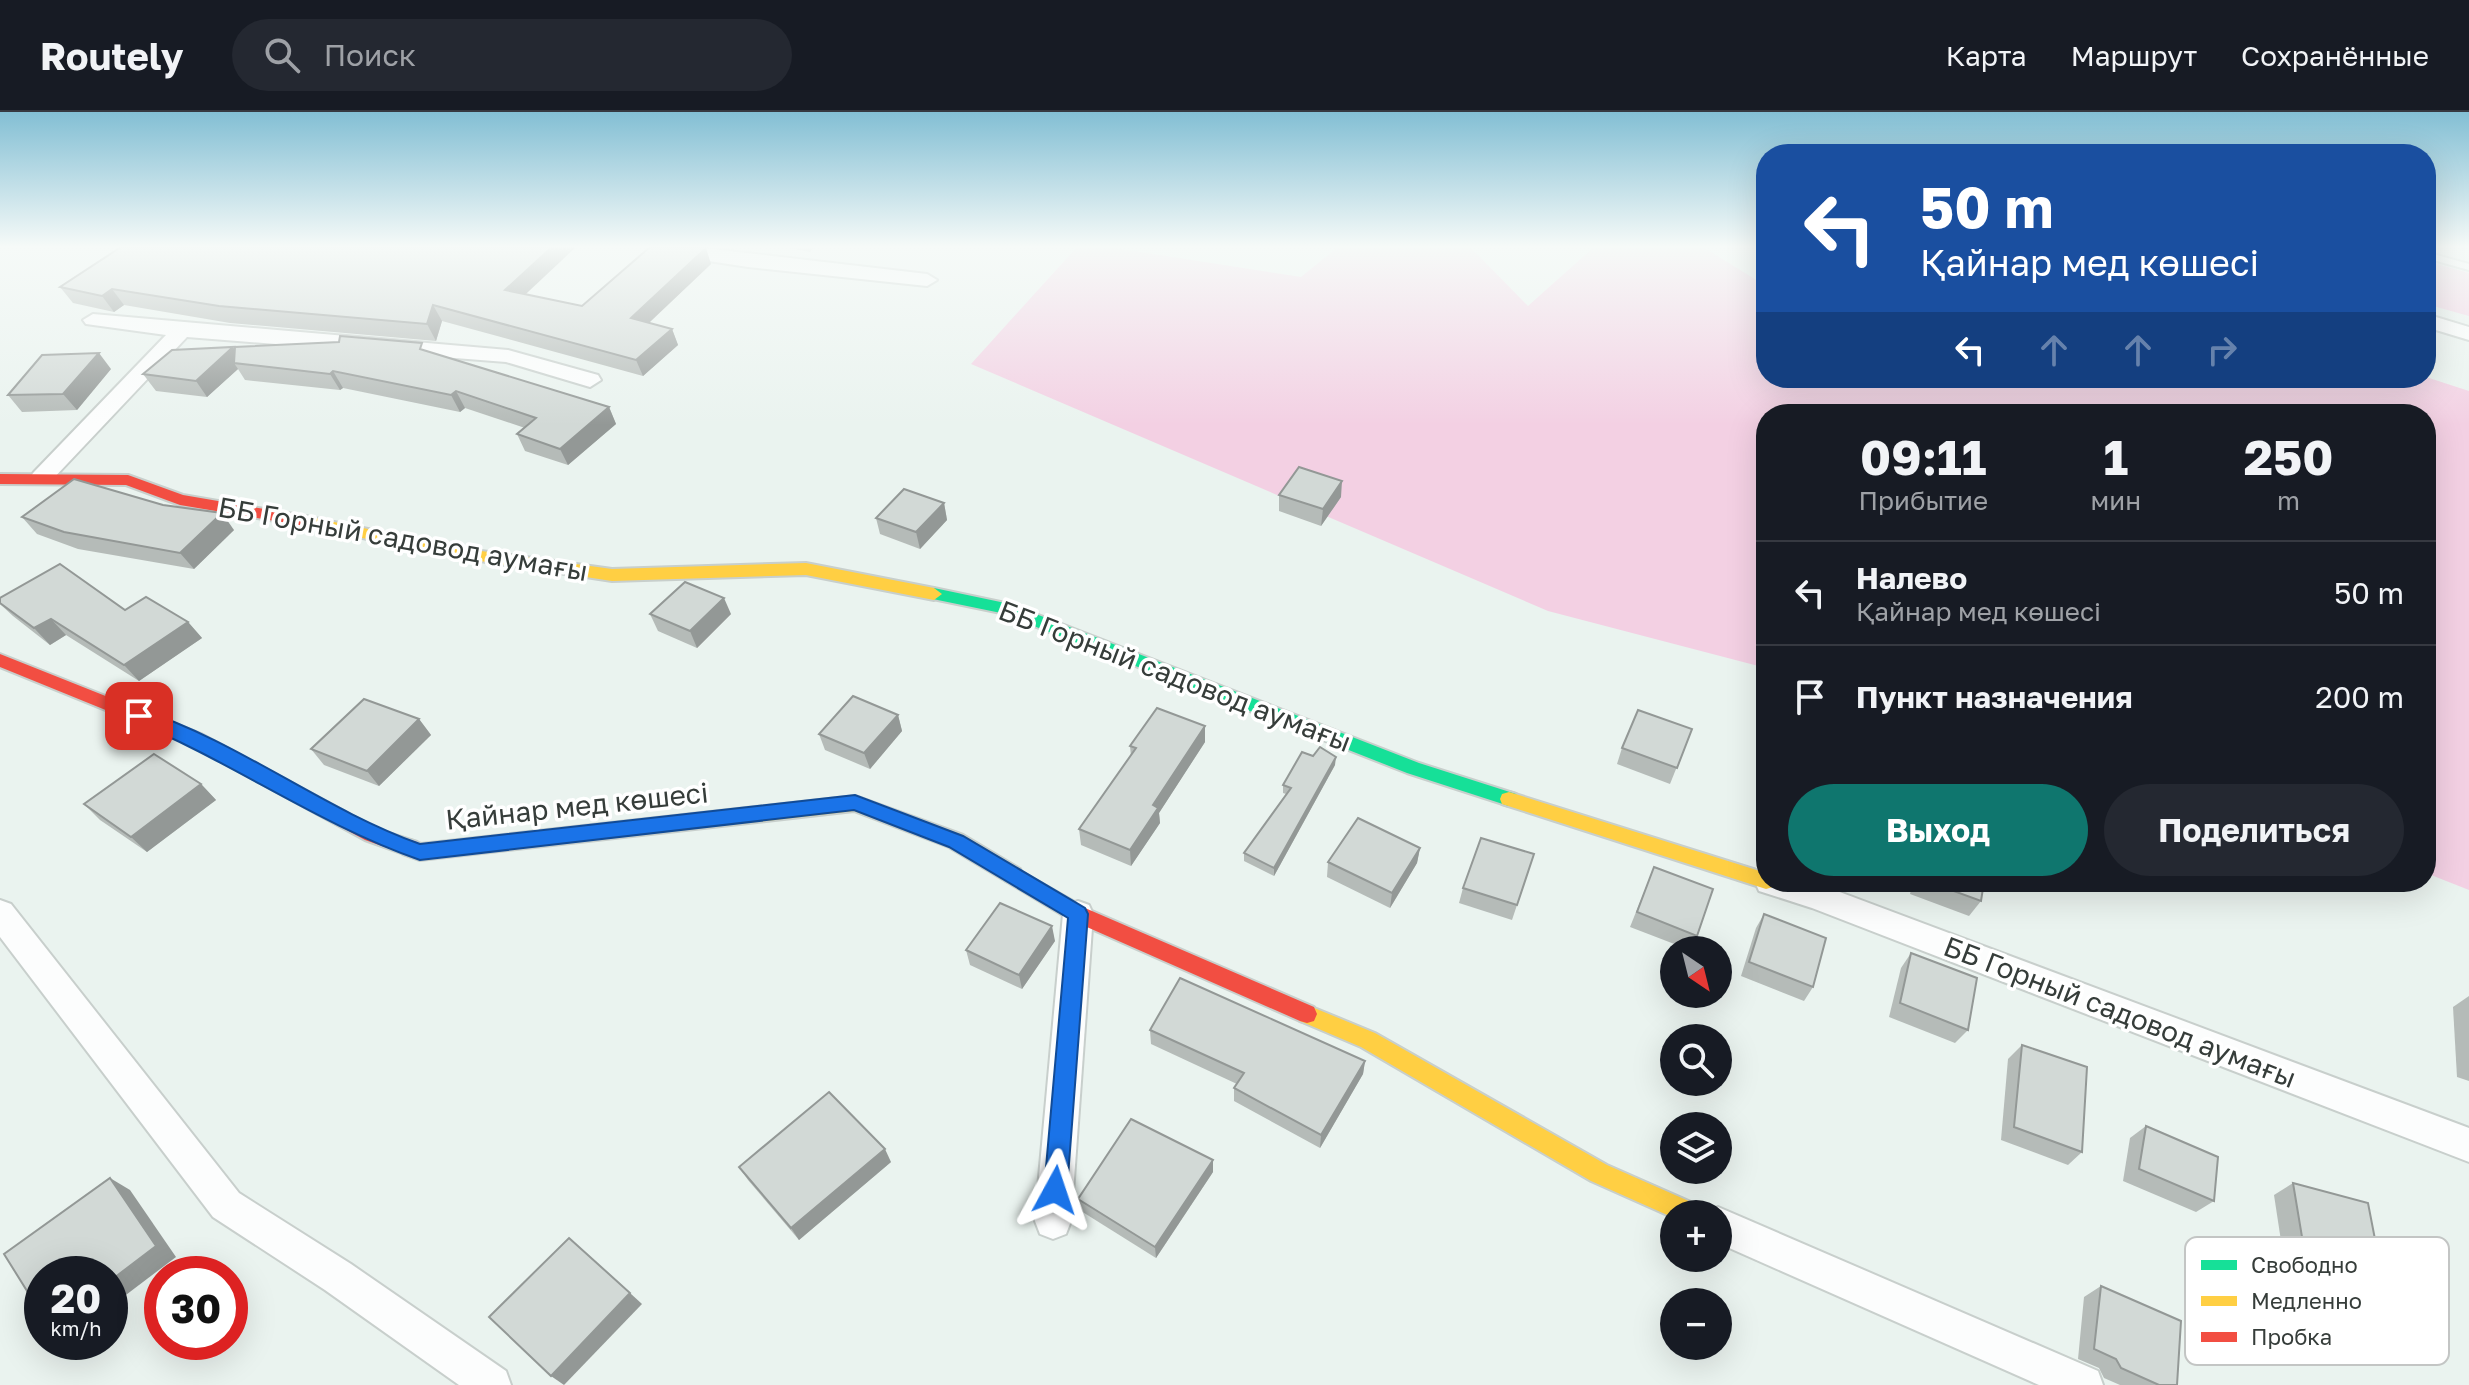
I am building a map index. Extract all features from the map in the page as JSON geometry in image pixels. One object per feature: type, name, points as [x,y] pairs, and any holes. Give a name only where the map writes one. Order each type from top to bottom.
[{"type":"street","points":[[93,320],[508,356],[590,380]]},
{"type":"street","points":[[2436,323],[2469,334]]},
{"type":"street","points":[[42,477],[182,330]]},
{"type":"street","name":"ББ Горный садовод аумағы","points":[[0,479],[128,480],[180,500],[297,519],[460,553],[612,575],[806,569],[1004,608],[1413,768],[1756,877]]},
{"type":"street","name":"Қайнар мед көшесі","points":[[0,660],[195,739],[372,835],[420,852],[855,803],[956,841],[1078,914],[1368,1040],[1599,1173],[1660,1200]]},
{"type":"street","name":"ББ Горный садовод аумағы","points":[[1802,892],[2469,1145]]},
{"type":"street","points":[[0,913],[226,1205],[338,1277],[492,1385]]},
{"type":"street","points":[[1053,1221],[1078,914]]},
{"type":"street","points":[[1732,1231],[2084,1385]]},
{"type":"shaded area","points":[[1023,306],[1756,306],[1756,388],[2436,388],[2436,380],[2469,391],[2469,890],[2436,877],[2436,404],[1756,404],[1756,665],[1548,611],[971,364]]},
{"type":"shaded area","points":[[2436,306],[2469,306],[2469,316],[2436,307]]},
{"type":"building","points":[[224,306],[433,306],[427,324]]},
{"type":"building","points":[[438,306],[643,306],[631,318],[672,329],[636,360]]},
{"type":"building","points":[[340,336],[422,343],[420,349],[609,407],[560,449],[517,434],[536,418],[456,391],[451,395],[333,371],[330,374],[234,363],[235,347],[339,342]]},
{"type":"building","points":[[233,347],[196,381],[143,374],[172,350]]},
{"type":"building","points":[[99,353],[63,394],[8,395],[42,355]]},
{"type":"building","points":[[1299,467],[1342,481],[1323,509],[1279,495]]},
{"type":"building","points":[[74,479],[163,505],[222,513],[180,553],[64,532],[22,517]]},
{"type":"building","points":[[904,489],[944,503],[916,532],[876,518]]},
{"type":"building","points":[[60,564],[125,610],[146,597],[188,622],[124,665],[51,619],[34,628],[0,603],[0,598]]},
{"type":"building","points":[[685,582],[724,598],[690,631],[650,614]]},
{"type":"building","points":[[853,696],[898,715],[864,753],[819,734]]},
{"type":"building","points":[[364,699],[419,719],[367,771],[311,749]]},
{"type":"building","points":[[1157,708],[1205,726],[1153,805],[1158,808],[1130,850],[1079,829],[1136,748],[1130,746]]},
{"type":"building","points":[[1638,710],[1692,729],[1677,768],[1622,748]]},
{"type":"building","points":[[1320,747],[1336,757],[1274,868],[1244,853],[1291,788],[1283,785],[1302,752],[1313,756]]},
{"type":"building","points":[[154,754],[201,784],[131,837],[84,804]]},
{"type":"building","points":[[1358,818],[1420,848],[1392,893],[1328,862]]},
{"type":"building","points":[[1481,838],[1534,854],[1517,905],[1463,888]]},
{"type":"building","points":[[1654,867],[1713,889],[1697,936],[1637,912]]},
{"type":"building","points":[[1956,892],[1982,892],[1981,901]]},
{"type":"building","points":[[1000,903],[1052,926],[1019,975],[966,950]]},
{"type":"building","points":[[1764,914],[1826,938],[1813,987],[1749,962]]},
{"type":"building","points":[[1911,953],[1977,978],[1968,1030],[1900,1003]]},
{"type":"building","points":[[1180,978],[1365,1061],[1321,1135],[1234,1088],[1244,1073],[1150,1030]]},
{"type":"building","points":[[2022,1045],[2087,1067],[2082,1152],[2014,1127]]},
{"type":"building","points":[[829,1092],[885,1149],[791,1228],[739,1167]]},
{"type":"building","points":[[1131,1119],[1213,1160],[1155,1247],[1078,1199]]},
{"type":"building","points":[[2146,1126],[2218,1157],[2214,1201],[2139,1169]]},
{"type":"building","points":[[110,1178],[156,1246],[128,1267],[128,1256],[24,1256],[24,1286],[4,1254]]},
{"type":"building","points":[[2293,1183],[2368,1203],[2375,1237],[2302,1237]]},
{"type":"building","points":[[569,1238],[630,1293],[551,1376],[489,1317]]},
{"type":"building","points":[[2101,1286],[2181,1321],[2177,1385],[2159,1385],[2121,1368],[2116,1359],[2094,1349]]},
{"type":"traffic: fast","points":[[934,594],[1004,608],[1413,768],[1509,799]]},
{"type":"traffic: slow","points":[[305,521],[460,553],[612,575],[806,569],[934,594]]},
{"type":"traffic: slow","points":[[1509,799],[1756,878]]},
{"type":"traffic: slow","points":[[410,848],[420,852],[855,803],[956,841],[1013,875]]},
{"type":"traffic: slow","points":[[1307,1014],[1368,1040],[1599,1173],[1660,1200]]},
{"type":"traffic: jam","points":[[0,479],[128,480],[180,500],[305,521]]},
{"type":"traffic: jam","points":[[0,660],[195,739],[372,835],[410,848]]},
{"type":"traffic: jam","points":[[1013,875],[1078,914],[1307,1014]]},
{"type":"route","points":[[139,716],[195,739],[372,835],[420,852],[855,803],[956,841],[1078,914],[1055,1190]]}]
